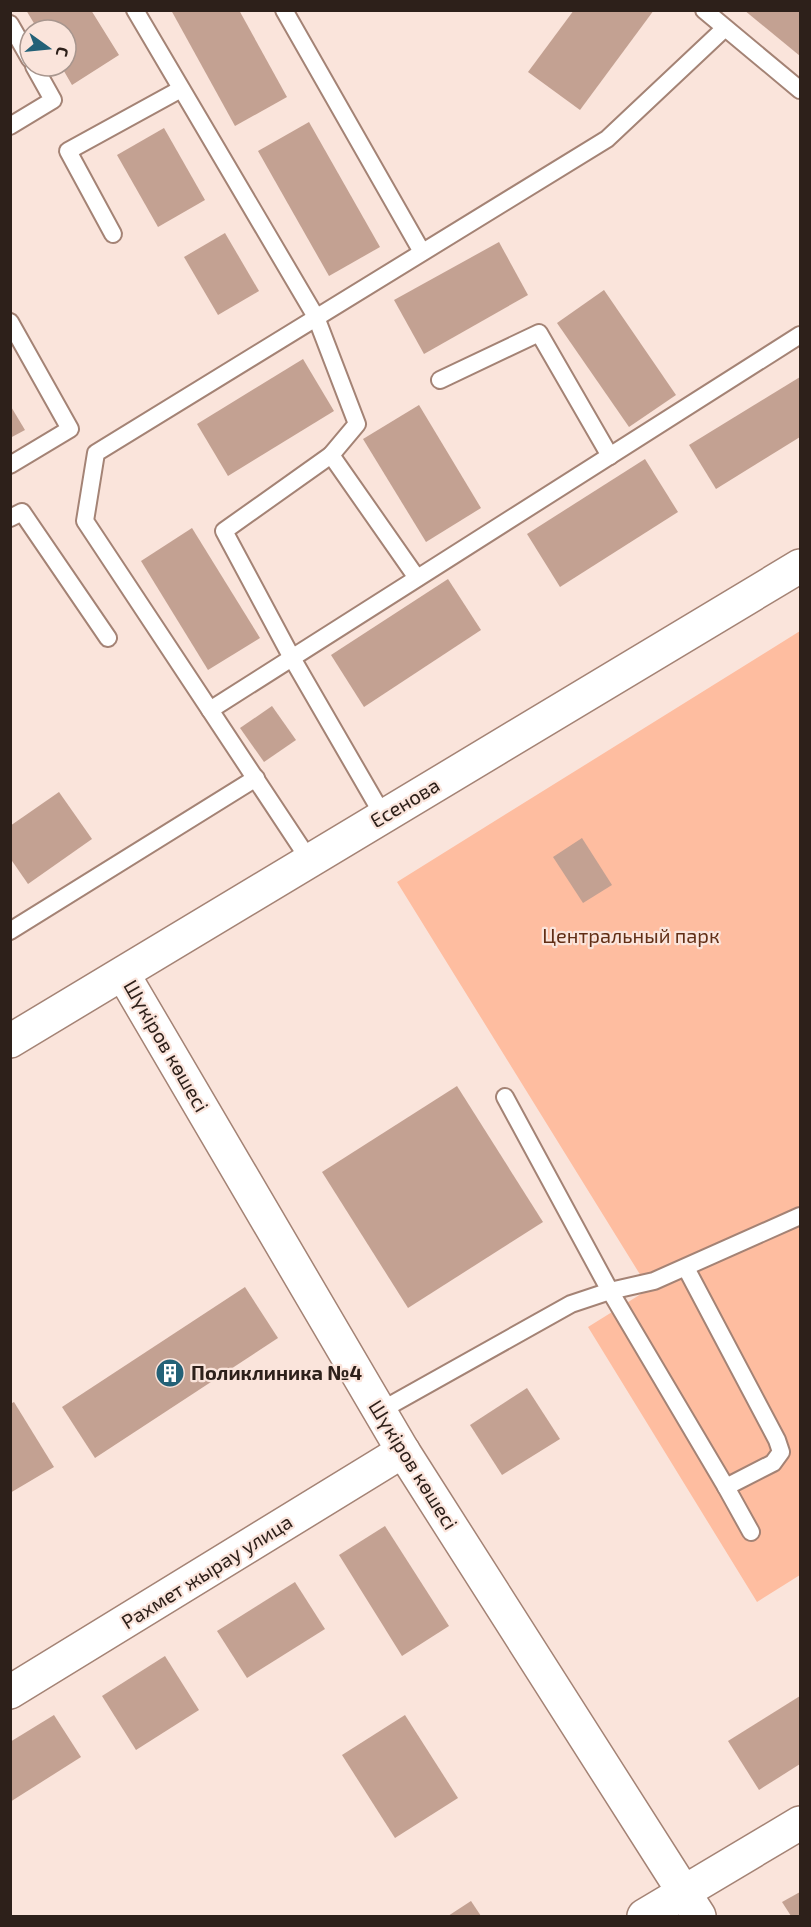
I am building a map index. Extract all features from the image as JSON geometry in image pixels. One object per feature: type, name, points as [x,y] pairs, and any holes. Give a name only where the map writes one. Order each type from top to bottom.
[{"type":"street","name":"Есенова","points":[[10,1041],[801,566]]},
{"type":"street","name":"Шүкіров көшесі","points":[[123,974],[403,1451],[692,1904]]},
{"type":"street","name":"Рахмет жырау улица","points":[[10,1692],[403,1451]]},
{"type":"street","points":[[644,1917],[692,1904],[801,1823]]},
{"type":"lane","points":[[135,10],[316,317],[357,423],[331,455],[224,531],[292,658],[384,817]]},
{"type":"lane","points":[[284,10],[422,252]]},
{"type":"lane","points":[[704,10],[801,90]]},
{"type":"lane","points":[[10,24],[18,38]]},
{"type":"lane","points":[[310,861],[85,521],[96,453],[607,139],[725,28]]},
{"type":"lane","points":[[10,126],[53,100],[41,78]]},
{"type":"lane","points":[[113,234],[68,151],[181,88]]},
{"type":"lane","points":[[10,322],[70,429],[10,465]]},
{"type":"lane","points":[[440,380],[539,333],[610,456]]},
{"type":"lane","points":[[210,710],[801,335]]},
{"type":"lane","points":[[331,455],[417,578]]},
{"type":"lane","points":[[10,518],[22,512],[108,638]]},
{"type":"lane","points":[[10,931],[256,778]]},
{"type":"lane","points":[[505,1097],[610,1292],[751,1532]]},
{"type":"lane","points":[[380,1411],[571,1304],[654,1281],[801,1216]]},
{"type":"lane","points":[[686,1268],[777,1440],[781,1452],[773,1463],[726,1487]]},
{"type":"green space","name":"Центральный парк","points":[[800,631],[800,1575],[757,1602],[588,1327],[649,1289],[397,882]]},
{"type":"building","points":[[26,10],[91,10],[119,55],[72,85],[68,78],[78,78],[78,18],[31,18]]},
{"type":"building","points":[[171,10],[239,10],[287,97],[235,126]]},
{"type":"building","points":[[574,10],[654,10],[580,110],[528,72]]},
{"type":"building","points":[[744,10],[800,10],[800,56]]},
{"type":"building","points":[[309,122],[380,247],[329,276],[258,151]]},
{"type":"building","points":[[164,128],[205,200],[158,227],[117,155]]},
{"type":"building","points":[[225,233],[259,291],[218,315],[184,257]]},
{"type":"building","points":[[499,242],[528,295],[424,354],[394,300]]},
{"type":"building","points":[[604,290],[676,395],[629,427],[557,323]]},
{"type":"building","points":[[303,359],[334,411],[228,476],[197,424]]},
{"type":"building","points":[[800,377],[800,437],[716,489],[689,445]]},
{"type":"building","points":[[10,405],[25,430],[10,438]]},
{"type":"building","points":[[419,405],[481,508],[426,542],[363,439]]},
{"type":"building","points":[[645,459],[678,512],[560,587],[527,534]]},
{"type":"building","points":[[192,528],[260,638],[208,670],[141,561]]},
{"type":"building","points":[[448,579],[481,630],[364,707],[331,655]]},
{"type":"building","points":[[272,706],[296,740],[264,762],[240,728]]},
{"type":"building","points":[[59,792],[92,839],[28,884],[10,858],[10,826]]},
{"type":"building","points":[[582,838],[612,885],[583,903],[553,857]]},
{"type":"building","points":[[457,1086],[543,1222],[408,1308],[322,1172]]},
{"type":"building","name":"Поликлиника №4","points":[[245,1287],[278,1338],[95,1458],[62,1407]]},
{"type":"building","points":[[527,1388],[560,1439],[502,1475],[470,1425]]},
{"type":"building","points":[[14,1402],[54,1467],[10,1493],[10,1404]]},
{"type":"building","points":[[385,1526],[449,1626],[402,1656],[339,1555]]},
{"type":"building","points":[[295,1582],[325,1629],[247,1678],[217,1631]]},
{"type":"building","points":[[165,1656],[199,1710],[136,1750],[102,1696]]},
{"type":"building","points":[[800,1696],[800,1764],[759,1790],[728,1741]]},
{"type":"building","points":[[54,1715],[81,1757],[10,1802],[10,1742]]},
{"type":"building","points":[[405,1715],[458,1798],[395,1838],[342,1755]]},
{"type":"building","points":[[800,1892],[800,1916],[791,1916],[782,1902]]},
{"type":"building","points":[[471,1901],[481,1916],[448,1916]]},
{"type":"place","name":"Поликлиника №4","points":[[170,1373]]}]
